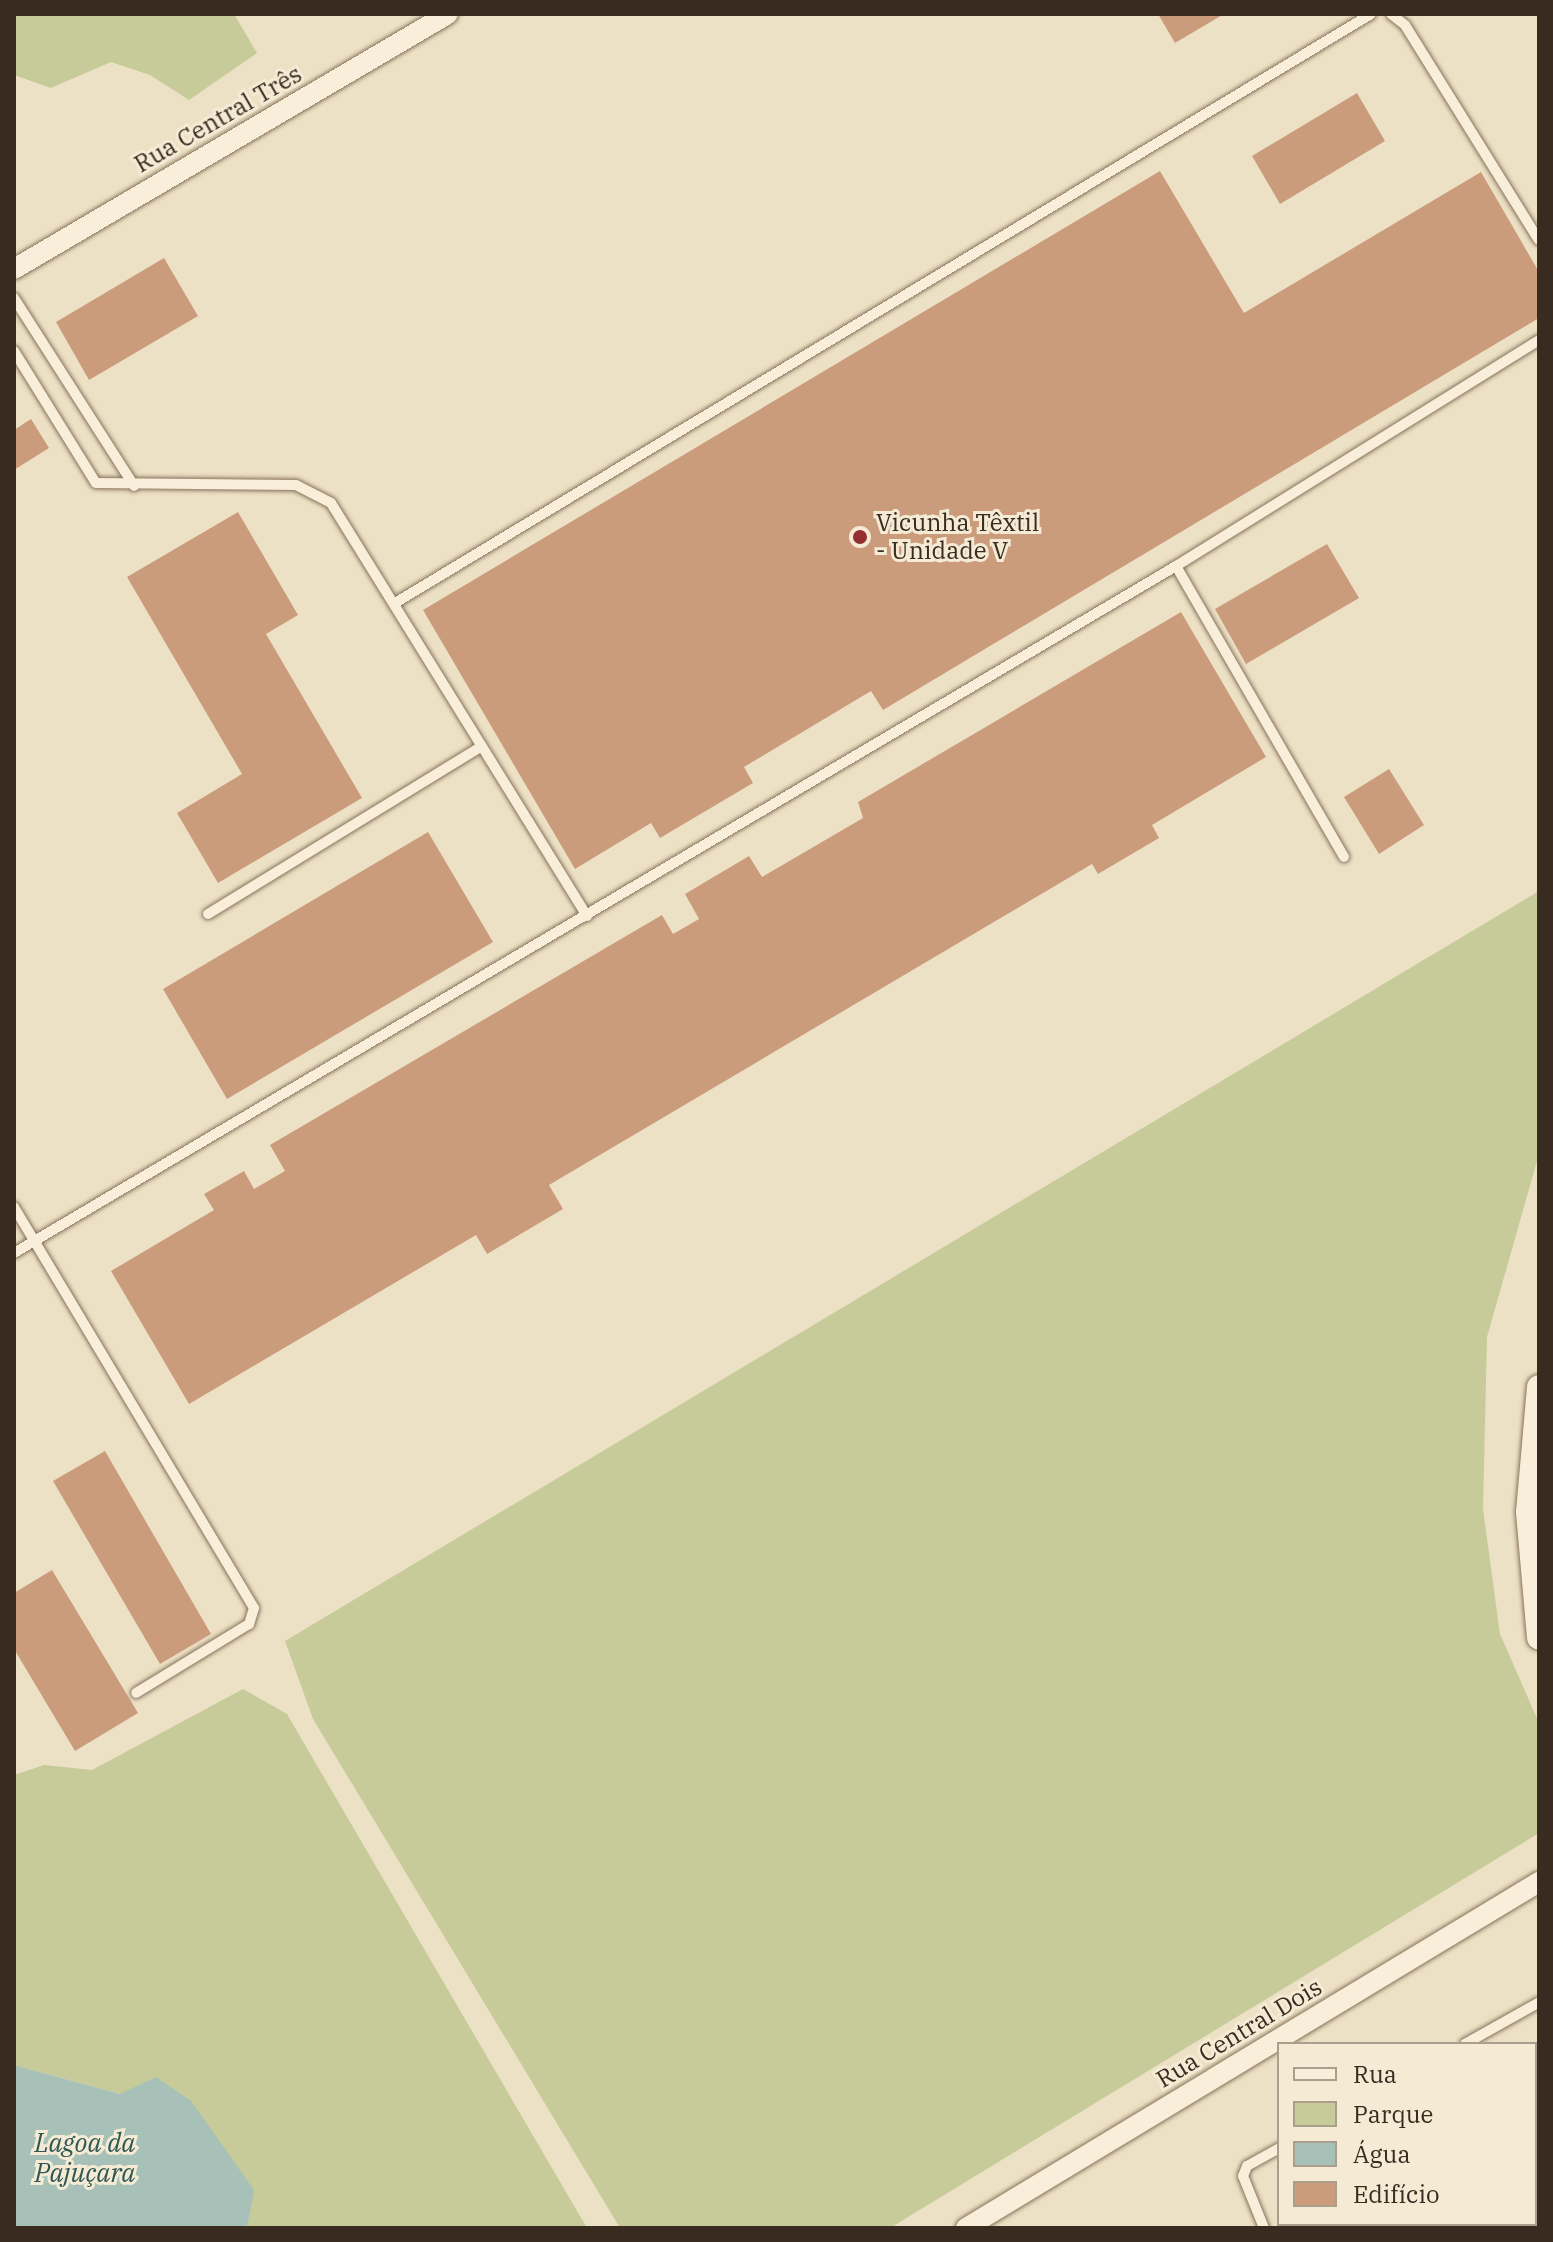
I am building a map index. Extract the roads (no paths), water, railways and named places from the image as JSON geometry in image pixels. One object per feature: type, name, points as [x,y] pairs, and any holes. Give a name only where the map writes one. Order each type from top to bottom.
[{"type":"street","name":"Rua Central Três","points":[[14,269],[448,14]]},
{"type":"street","points":[[1539,1387],[1528,1512],[1539,1638]]},
{"type":"street","name":"Rua Central Dois","points":[[966,2228],[1539,1882]]},
{"type":"lane","points":[[395,603],[1371,14]]},
{"type":"lane","points":[[1391,14],[1405,25],[1539,240]]},
{"type":"lane","points":[[14,298],[134,486]]},
{"type":"lane","points":[[14,1253],[1176,566],[1539,340]]},
{"type":"lane","points":[[14,351],[96,483],[134,486],[296,485],[318,494],[344,519],[587,916]]},
{"type":"lane","points":[[1176,566],[1344,857]]},
{"type":"lane","points":[[208,914],[482,746]]},
{"type":"lane","points":[[14,1207],[254,1608],[249,1624],[136,1693]]},
{"type":"lane","points":[[1469,2042],[1538,2003]]},
{"type":"lane","points":[[1264,2228],[1243,2176],[1247,2166],[1277,2149]]},
{"type":"water","name":"Lagoa da Pajuçara","points":[[14,2065],[120,2094],[156,2077],[191,2101],[254,2190],[247,2228],[14,2228]]},
{"type":"place","name":"Vicunha Têxtil - Unidade V","points":[[860,537]]}]
